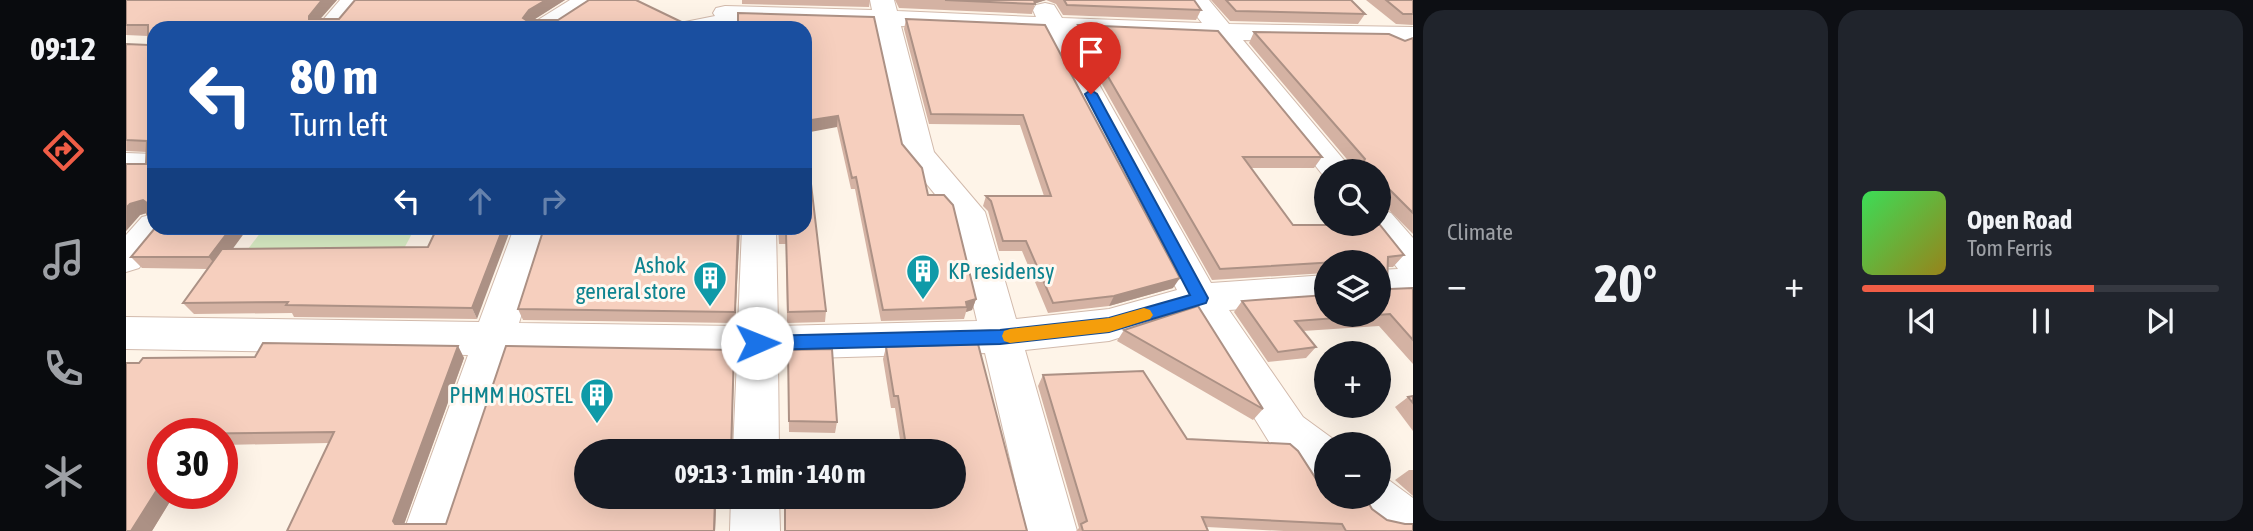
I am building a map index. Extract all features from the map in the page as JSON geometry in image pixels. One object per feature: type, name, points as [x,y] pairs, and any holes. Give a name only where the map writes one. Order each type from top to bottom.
[{"type":"street","points":[[335,21],[353,0]]},
{"type":"street","points":[[553,21],[587,0]]},
{"type":"street","points":[[1196,0],[1327,159]]},
{"type":"street","points":[[724,16],[885,8],[1047,13],[1223,32],[1401,35]]},
{"type":"street","points":[[885,8],[919,155],[968,212],[1052,531]]},
{"type":"street","points":[[1359,9],[1401,35],[1413,55]]},
{"type":"street","points":[[1047,13],[1200,298],[1287,431],[1314,452]]},
{"type":"street","points":[[126,163],[147,164]]},
{"type":"street","points":[[126,259],[147,234]]},
{"type":"street","points":[[429,531],[529,235]]},
{"type":"street","points":[[756,439],[759,235]]},
{"type":"street","points":[[1391,235],[1413,262]]},
{"type":"street","points":[[1391,283],[1413,282]]},
{"type":"street","points":[[126,333],[757,343],[1000,337],[1109,325],[1200,298],[1314,290]]},
{"type":"street","points":[[755,509],[755,531]]},
{"type":"green space","points":[[259,235],[411,235],[400,256],[248,249]]},
{"type":"building","points":[[126,0],[322,0],[309,19],[339,19],[355,0],[546,0],[529,10],[523,18],[558,20],[589,0],[636,0],[680,21],[147,21],[147,25],[126,25]]},
{"type":"building","points":[[945,0],[1034,0],[1035,4]]},
{"type":"building","points":[[1064,0],[1194,0],[1201,10],[1067,5]]},
{"type":"building","points":[[1226,0],[1351,0],[1365,14],[1236,11]]},
{"type":"building","points":[[1386,0],[1413,0],[1413,14],[1403,14]]},
{"type":"building","points":[[738,13],[874,17],[902,144],[922,168],[928,195],[944,195],[953,205],[976,299],[966,302],[967,307],[883,310],[856,177],[852,178],[838,116],[812,120],[812,21],[738,21]]},
{"type":"building","points":[[906,19],[1045,25],[1180,278],[1114,296],[1053,303],[1026,241],[1003,241],[991,201],[986,196],[1051,196],[1023,115],[931,114]]},
{"type":"building","points":[[1078,25],[1218,31],[1322,157],[1243,157],[1293,225],[1314,225],[1314,236],[1389,236],[1404,255],[1391,257],[1391,250],[1314,250],[1314,263],[1220,269]]},
{"type":"building","points":[[1254,32],[1389,34],[1405,41],[1413,38],[1413,213],[1391,191],[1391,159],[1365,159]]},
{"type":"building","points":[[126,44],[147,45],[147,141],[126,140]]},
{"type":"building","points":[[147,141],[147,203],[143,200],[126,208],[126,164],[146,164]]},
{"type":"building","points":[[812,192],[826,311],[788,312],[786,235],[812,235]]},
{"type":"building","points":[[149,235],[226,235],[209,257],[131,257]]},
{"type":"building","points":[[434,235],[500,235],[472,308],[286,305],[288,302],[183,303],[222,249],[428,247]]},
{"type":"building","points":[[542,235],[738,235],[735,312],[518,309]]},
{"type":"building","points":[[1413,288],[1413,340],[1391,315],[1391,289]]},
{"type":"building","points":[[1314,296],[1314,320],[1295,321],[1314,347],[1278,352],[1242,301]]},
{"type":"building","points":[[1198,306],[1263,409],[1124,330]]},
{"type":"building","points":[[263,343],[458,346],[393,521],[395,524],[446,524],[506,346],[734,350],[731,439],[574,439],[574,509],[715,509],[714,531],[287,531],[334,432],[238,433],[238,418],[147,418],[147,506],[131,531],[126,531],[126,363],[139,363],[143,358],[255,357]]},
{"type":"building","points":[[978,344],[1027,531],[785,531],[785,509],[966,509],[966,439],[905,439],[886,347]]},
{"type":"building","points":[[832,349],[837,422],[789,421],[788,350]]},
{"type":"building","points":[[1143,371],[1187,439],[1290,444],[1298,451],[1314,476],[1314,509],[1372,509],[1387,520],[1413,524],[1413,531],[1346,531],[1342,524],[1202,517],[1208,531],[1083,531],[1081,524],[1087,521],[1043,375]]},
{"type":"slow traffic","points":[[1010,336],[1109,325],[1144,315]]},
{"type":"place","name":"KP residensy","points":[[923,301]]},
{"type":"place","name":"Ashok general store","points":[[710,308]]},
{"type":"place","name":"PHMM HOSTEL","points":[[597,425]]},
{"type":"route","points":[[757,343],[1000,337],[1109,325],[1200,298],[1091,94]]}]
